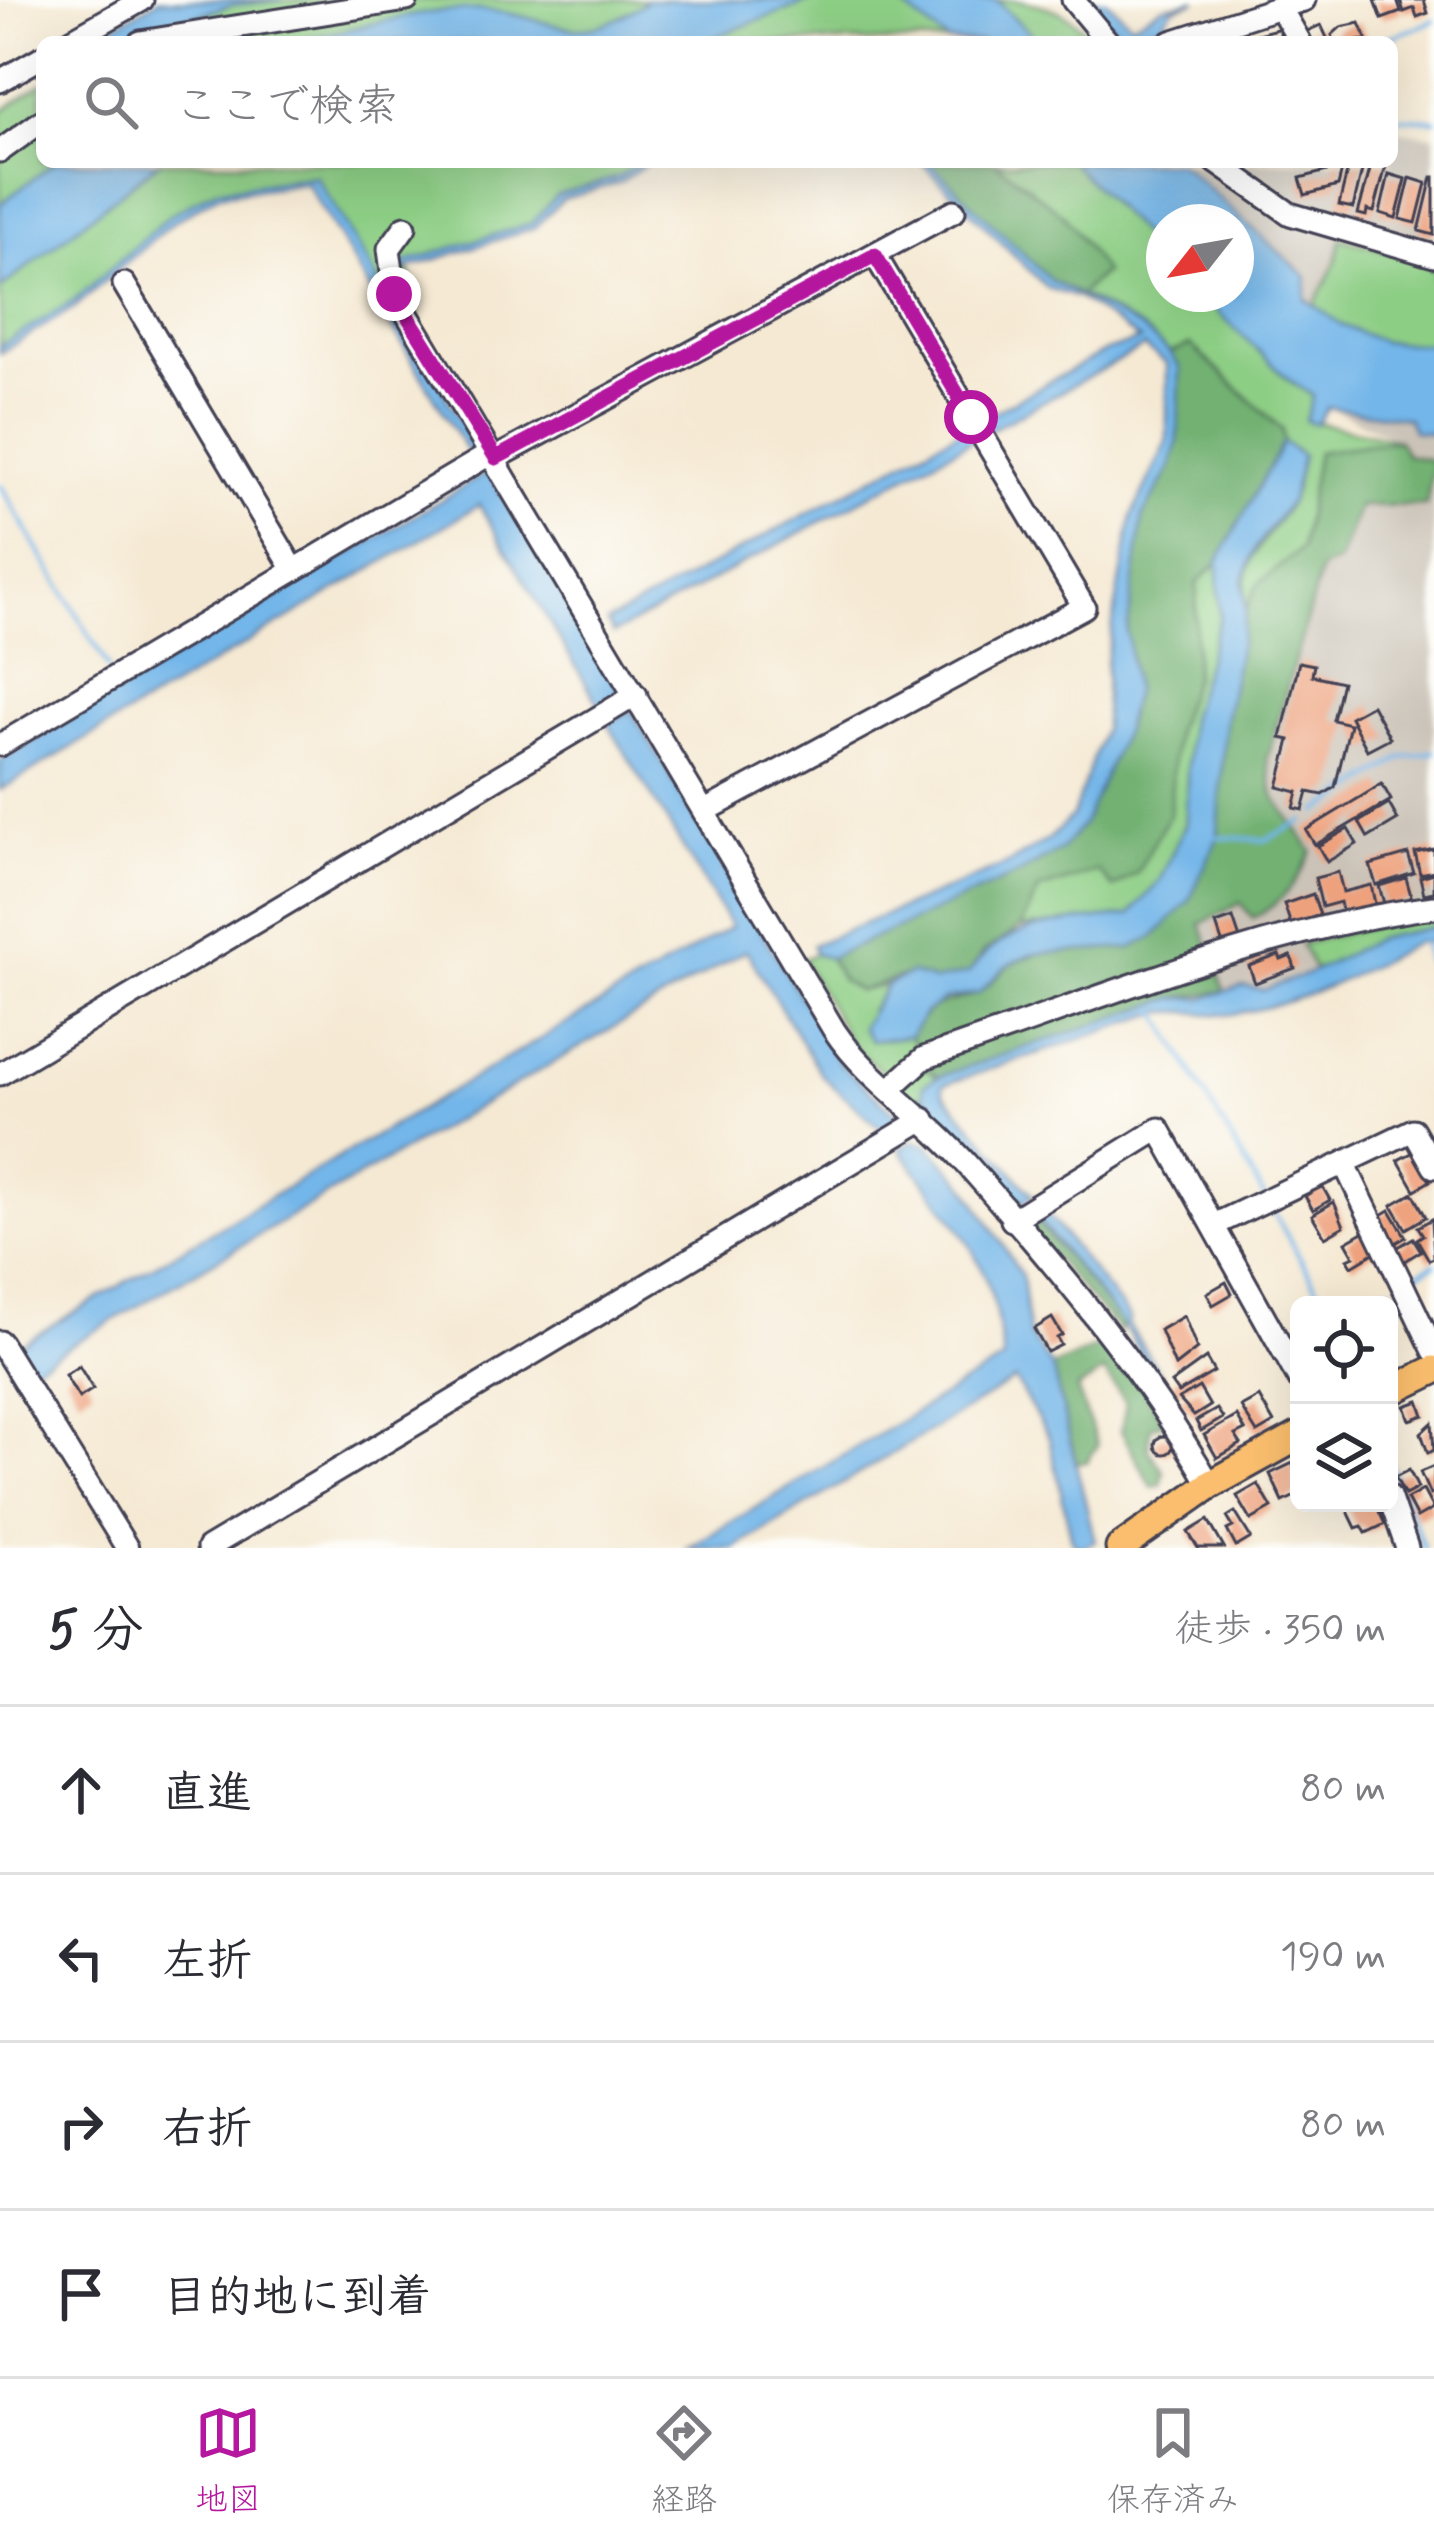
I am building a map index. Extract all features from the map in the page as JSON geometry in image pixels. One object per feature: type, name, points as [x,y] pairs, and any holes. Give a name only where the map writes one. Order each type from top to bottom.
[{"type":"main road","points":[[1398,1388],[1434,1370]]},
{"type":"main road","points":[[1120,1548],[1210,1485],[1290,1441]]},
{"type":"street","points":[[79,36],[142,0]]},
{"type":"street","points":[[178,36],[407,0]]},
{"type":"street","points":[[1073,0],[1103,36]]},
{"type":"street","points":[[1190,36],[1304,0]]},
{"type":"street","points":[[1280,8],[1296,36]]},
{"type":"street","points":[[0,81],[36,60]]},
{"type":"street","points":[[0,152],[36,125]]},
{"type":"street","points":[[1225,168],[1291,214],[1434,256]]},
{"type":"street","points":[[0,745],[483,458],[496,458],[954,211]]},
{"type":"street","points":[[405,227],[389,249],[394,294],[841,1041],[924,1119],[1012,1220],[1152,1390],[1210,1485]]},
{"type":"street","points":[[705,811],[1084,607],[875,255]]},
{"type":"street","points":[[124,284],[294,570]]},
{"type":"street","points":[[0,1074],[635,695]]},
{"type":"street","points":[[892,1088],[924,1058],[1079,1006],[1292,938],[1434,907]]},
{"type":"street","points":[[208,1548],[924,1119]]},
{"type":"street","points":[[1012,1220],[1159,1130],[1290,1363]]},
{"type":"street","points":[[1214,1225],[1413,1130],[1434,1167]]},
{"type":"street","points":[[1344,1162],[1434,1351]]},
{"type":"street","points":[[0,1342],[127,1548]]},
{"type":"street","points":[[1395,1512],[1407,1548]]},
{"type":"shaded area","points":[[1398,131],[1434,136],[1434,262],[1341,239],[1336,263],[1434,344],[1434,461],[1406,455],[1398,440],[1328,407],[1251,312],[1254,204],[1146,204],[1146,210],[1080,168],[1217,168],[1242,186],[1244,168],[1398,168]]},
{"type":"shaded area","points":[[1434,477],[1434,936],[1419,934],[1313,983],[1228,997],[1201,924],[1241,903],[1252,918],[1311,851],[1274,795],[1267,758],[1321,568],[1339,561],[1359,506],[1426,505]]},
{"type":"green space","points":[[283,0],[671,0],[599,36],[547,36],[412,16],[337,36],[126,36],[232,5]]},
{"type":"green space","points":[[754,0],[932,0],[970,36],[703,36]]},
{"type":"green space","points":[[996,0],[1051,8],[1088,36],[1033,36]]},
{"type":"green space","points":[[36,87],[36,168],[79,168],[0,226],[0,113]]},
{"type":"green space","points":[[151,168],[632,168],[619,177],[558,195],[532,223],[400,264],[400,271],[410,272],[418,315],[404,325],[315,176],[216,190],[171,214],[75,300],[0,346],[0,289]]},
{"type":"green space","points":[[935,168],[1003,168],[1064,215],[1104,272],[1080,294],[1051,281]]},
{"type":"green space","points":[[1003,168],[1096,168],[1146,227],[1146,312],[1220,312],[1287,379],[1313,396],[1306,420],[1398,440],[1317,452],[1301,549],[1257,585],[1246,611],[1250,564],[1292,499],[1302,455],[1283,442],[1282,429],[1191,345],[1170,353],[1142,329],[1080,294],[1104,273],[1028,186]]},
{"type":"green space","points":[[1185,168],[1225,204],[1219,204]]},
{"type":"green space","points":[[1254,230],[1307,277],[1304,298],[1314,305],[1336,263],[1341,239],[1434,262],[1434,375],[1316,342],[1254,249]]},
{"type":"green space","points":[[1190,345],[1282,430],[1283,442],[1218,562],[1197,583],[1194,677],[1175,730],[1170,814],[1137,873],[1113,888],[1098,871],[1039,890],[1020,928],[984,952],[969,973],[934,981],[912,973],[859,991],[841,980],[829,958],[1020,873],[1061,849],[1123,734],[1134,691],[1127,632],[1143,515],[1170,469],[1180,368],[1170,353]]},
{"type":"green space","points":[[1398,440],[1406,455],[1434,461],[1426,505],[1359,506],[1339,561],[1321,569],[1267,758],[1274,796],[1312,851],[1288,891],[1264,912],[1253,918],[1240,903],[1201,924],[1225,991],[1174,998],[938,1077],[923,1066],[910,1036],[932,1008],[977,993],[1007,967],[1040,953],[1131,948],[1218,837],[1225,722],[1246,611],[1257,585],[1301,549],[1317,452]]},
{"type":"green space","points":[[1218,562],[1220,618],[1189,720],[1186,823],[1160,880],[1131,915],[1020,928],[1039,890],[1098,871],[1170,814],[1175,730],[1194,677],[1197,583]]},
{"type":"green space","points":[[1434,912],[1434,927],[1376,939],[1315,971],[1301,944]]},
{"type":"green space","points":[[814,954],[829,958],[841,980],[859,991],[887,985],[870,1011],[871,1041],[910,1036],[923,1066],[938,1077],[924,1085],[924,1096],[909,1096],[852,1045],[802,959]]},
{"type":"green space","points":[[909,1096],[924,1096],[950,1120],[1122,1323],[1120,1332]]},
{"type":"green space","points":[[1101,1345],[1143,1387],[1164,1423],[1151,1427],[1148,1450],[1164,1471],[1161,1485],[1152,1487],[1121,1431],[1126,1403],[1104,1372],[1077,1389],[1098,1445],[1087,1462],[1076,1462],[1052,1367]]},
{"type":"water","points":[[159,0],[283,0],[232,5],[126,36],[96,36]]},
{"type":"water","points":[[648,0],[813,0],[717,36],[320,36],[457,10],[506,13],[581,28],[622,16]]},
{"type":"water","points":[[881,0],[996,0],[1033,36],[941,36],[902,5]]},
{"type":"water","points":[[1090,0],[1106,0],[1132,24],[1162,7],[1197,0],[1172,9],[1161,25],[1126,34],[1108,23]]},
{"type":"water","points":[[47,168],[151,168],[0,289],[0,204]]},
{"type":"water","points":[[641,168],[621,182],[563,199],[534,228],[400,271],[400,264],[532,223],[557,195]]},
{"type":"water","points":[[927,168],[935,168],[1051,281],[1142,329],[1180,368],[1178,442],[1170,469],[1143,515],[1127,632],[1134,691],[1123,733],[1084,823],[1062,849],[1020,873],[829,958],[814,954],[812,945],[1008,864],[1049,839],[1073,815],[1104,727],[1106,662],[1132,516],[1167,442],[1167,364],[1144,347],[613,634],[607,622],[1106,351],[1140,340],[1078,298],[1047,288]]},
{"type":"water","points":[[1077,168],[1185,168],[1225,204],[1146,204],[1146,239]]},
{"type":"water","points":[[316,176],[478,451],[469,455],[306,183],[218,195],[173,222],[75,307],[0,353],[0,346],[75,300],[171,214],[216,190]]},
{"type":"water","points":[[1254,230],[1307,277],[1305,299],[1343,326],[1383,342],[1434,344],[1434,434],[1413,431],[1407,418],[1328,407],[1316,424],[1305,420],[1313,396],[1288,379],[1218,312],[1254,312]]},
{"type":"water","points":[[1283,442],[1302,456],[1291,500],[1256,547],[1243,580],[1246,611],[1225,722],[1218,837],[1189,901],[1155,936],[1131,948],[1031,954],[1005,967],[979,993],[945,999],[925,1013],[910,1036],[871,1041],[861,1028],[887,985],[912,973],[934,981],[969,973],[1003,941],[1041,926],[1130,915],[1160,880],[1186,823],[1189,719],[1220,618],[1218,562]]},
{"type":"water","points":[[488,472],[620,691],[599,705],[479,505],[0,790],[0,761]]},
{"type":"water","points":[[631,710],[840,1064],[901,1118],[885,1132],[822,1076],[746,950],[30,1369],[17,1346],[731,927],[608,724]]},
{"type":"water","points":[[1434,927],[1434,942],[1417,942],[1305,996],[1233,1014],[1158,1013],[943,1085],[943,1092],[1033,1195],[1023,1202],[924,1096],[923,1085],[938,1077],[1174,998],[1204,998],[1243,986],[1264,990],[1315,971],[1376,939]]},
{"type":"water","points":[[913,1141],[927,1144],[965,1184],[1022,1276],[1029,1335],[1052,1367],[1095,1541],[1079,1548],[1072,1540],[1049,1438],[1015,1380],[735,1548],[688,1548],[1003,1360],[982,1269],[956,1223],[900,1149]]},
{"type":"water","points":[[1045,1211],[1130,1318],[1128,1324],[1162,1376],[1156,1380],[1122,1323],[1037,1218]]},
{"type":"building","points":[[1375,0],[1397,0],[1401,12],[1382,19]]},
{"type":"building","points":[[1400,0],[1424,0],[1428,13],[1417,17],[1414,8],[1404,12]]},
{"type":"building","points":[[1360,23],[1365,36],[1332,36],[1341,27]]},
{"type":"building","points":[[1321,25],[1326,36],[1307,36],[1305,32]]},
{"type":"building","points":[[1281,28],[1280,36],[1249,36]]},
{"type":"building","points":[[1342,168],[1338,186],[1305,195],[1300,178]]},
{"type":"building","points":[[1348,168],[1363,168],[1353,208],[1339,205]]},
{"type":"building","points":[[1370,168],[1385,168],[1374,212],[1358,214]]},
{"type":"building","points":[[1389,174],[1406,179],[1396,218],[1380,213]]},
{"type":"building","points":[[1434,177],[1434,235],[1419,231]]},
{"type":"building","points":[[1410,178],[1426,183],[1416,223],[1400,219]]},
{"type":"building","points":[[1299,662],[1314,665],[1312,675],[1342,682],[1333,720],[1350,724],[1335,787],[1323,795],[1308,792],[1303,810],[1294,808],[1298,792],[1278,787],[1290,740],[1281,738]]},
{"type":"building","points":[[1372,705],[1390,738],[1367,750],[1350,717]]},
{"type":"building","points":[[1382,784],[1391,800],[1315,845],[1306,830]]},
{"type":"building","points":[[1389,804],[1398,820],[1368,838],[1359,822]]},
{"type":"building","points":[[1348,829],[1357,844],[1327,862],[1318,846]]},
{"type":"building","points":[[1434,849],[1434,871],[1420,874],[1415,853]]},
{"type":"building","points":[[1408,854],[1414,873],[1376,885],[1370,865]]},
{"type":"building","points":[[1338,872],[1343,892],[1371,885],[1376,908],[1343,915],[1340,902],[1322,907],[1315,878]]},
{"type":"building","points":[[1434,873],[1434,892],[1424,894],[1420,877]]},
{"type":"building","points":[[1406,878],[1412,899],[1385,907],[1379,886]]},
{"type":"building","points":[[1313,894],[1320,915],[1291,925],[1284,904]]},
{"type":"building","points":[[1233,918],[1240,939],[1223,945],[1216,924]]},
{"type":"building","points":[[1279,955],[1281,960],[1291,956],[1295,968],[1255,983],[1249,966]]},
{"type":"building","points":[[1414,1152],[1430,1181],[1415,1190],[1398,1160]]},
{"type":"building","points":[[1322,1186],[1330,1200],[1313,1210],[1305,1196]]},
{"type":"building","points":[[1413,1193],[1426,1217],[1406,1229],[1392,1205]]},
{"type":"building","points":[[1334,1202],[1344,1226],[1325,1237],[1312,1215]]},
{"type":"building","points":[[1390,1210],[1406,1237],[1392,1245],[1380,1216]]},
{"type":"building","points":[[1432,1219],[1434,1258],[1429,1260],[1417,1239],[1423,1235],[1418,1227]]},
{"type":"building","points":[[1365,1231],[1377,1251],[1352,1266],[1348,1259],[1354,1256],[1346,1242]]},
{"type":"building","points":[[1413,1238],[1421,1251],[1398,1265],[1390,1252]]},
{"type":"building","points":[[1226,1282],[1232,1294],[1213,1305],[1207,1293]]},
{"type":"building","points":[[1184,1316],[1197,1349],[1175,1366],[1160,1330]]},
{"type":"building","points":[[1052,1318],[1062,1335],[1057,1338],[1061,1345],[1047,1352],[1034,1329]]},
{"type":"building","points":[[1206,1358],[1214,1372],[1178,1393],[1171,1383]]},
{"type":"building","points":[[79,1366],[93,1389],[79,1398],[65,1375]]},
{"type":"building","points":[[1199,1387],[1210,1406],[1194,1416],[1179,1399]]},
{"type":"building","points":[[1259,1397],[1274,1423],[1257,1433],[1241,1407]]},
{"type":"building","points":[[1419,1401],[1424,1415],[1410,1420],[1405,1406]]},
{"type":"building","points":[[1217,1409],[1223,1418],[1201,1431],[1196,1421]]},
{"type":"building","points":[[1237,1416],[1245,1430],[1235,1435],[1241,1444],[1217,1458],[1204,1435]]},
{"type":"building","points":[[1432,1423],[1434,1450],[1428,1453],[1421,1433]]},
{"type":"building","points":[[1164,1436],[1173,1445],[1164,1454],[1155,1445]]},
{"type":"building","points":[[1290,1464],[1290,1498],[1283,1502],[1270,1474]]},
{"type":"building","points":[[1434,1466],[1434,1493],[1430,1495],[1420,1472]]},
{"type":"building","points":[[1409,1470],[1418,1488],[1405,1495],[1398,1476]]},
{"type":"building","points":[[1258,1484],[1272,1508],[1251,1520],[1237,1496]]},
{"type":"building","points":[[1423,1490],[1433,1509],[1417,1518],[1407,1499]]},
{"type":"building","points":[[1235,1512],[1251,1538],[1236,1547],[1227,1530],[1233,1527],[1227,1517]]},
{"type":"building","points":[[1348,1512],[1379,1512],[1385,1524],[1366,1533],[1362,1526],[1356,1528]]},
{"type":"building","points":[[1208,1520],[1224,1548],[1198,1548],[1188,1532]]},
{"type":"waterway","points":[[1394,36],[1434,21]]},
{"type":"waterway","points":[[1398,117],[1434,120]]},
{"type":"waterway","points":[[0,485],[109,668]]},
{"type":"waterway","points":[[1318,812],[1402,758],[1434,752]]},
{"type":"waterway","points":[[1218,837],[1265,840],[1303,821]]},
{"type":"waterway","points":[[1423,942],[1434,985]]},
{"type":"waterway","points":[[1158,1013],[1264,1196]]},
{"type":"waterway","points":[[1270,1206],[1322,1296]]},
{"type":"waterway","points":[[1410,1278],[1434,1264]]},
{"type":"waterway","points":[[1350,1296],[1392,1288]]},
{"type":"waterway","points":[[1398,1485],[1424,1548]]},
{"type":"route","points":[[394,294],[484,447],[496,458],[875,255],[971,417]]}]
